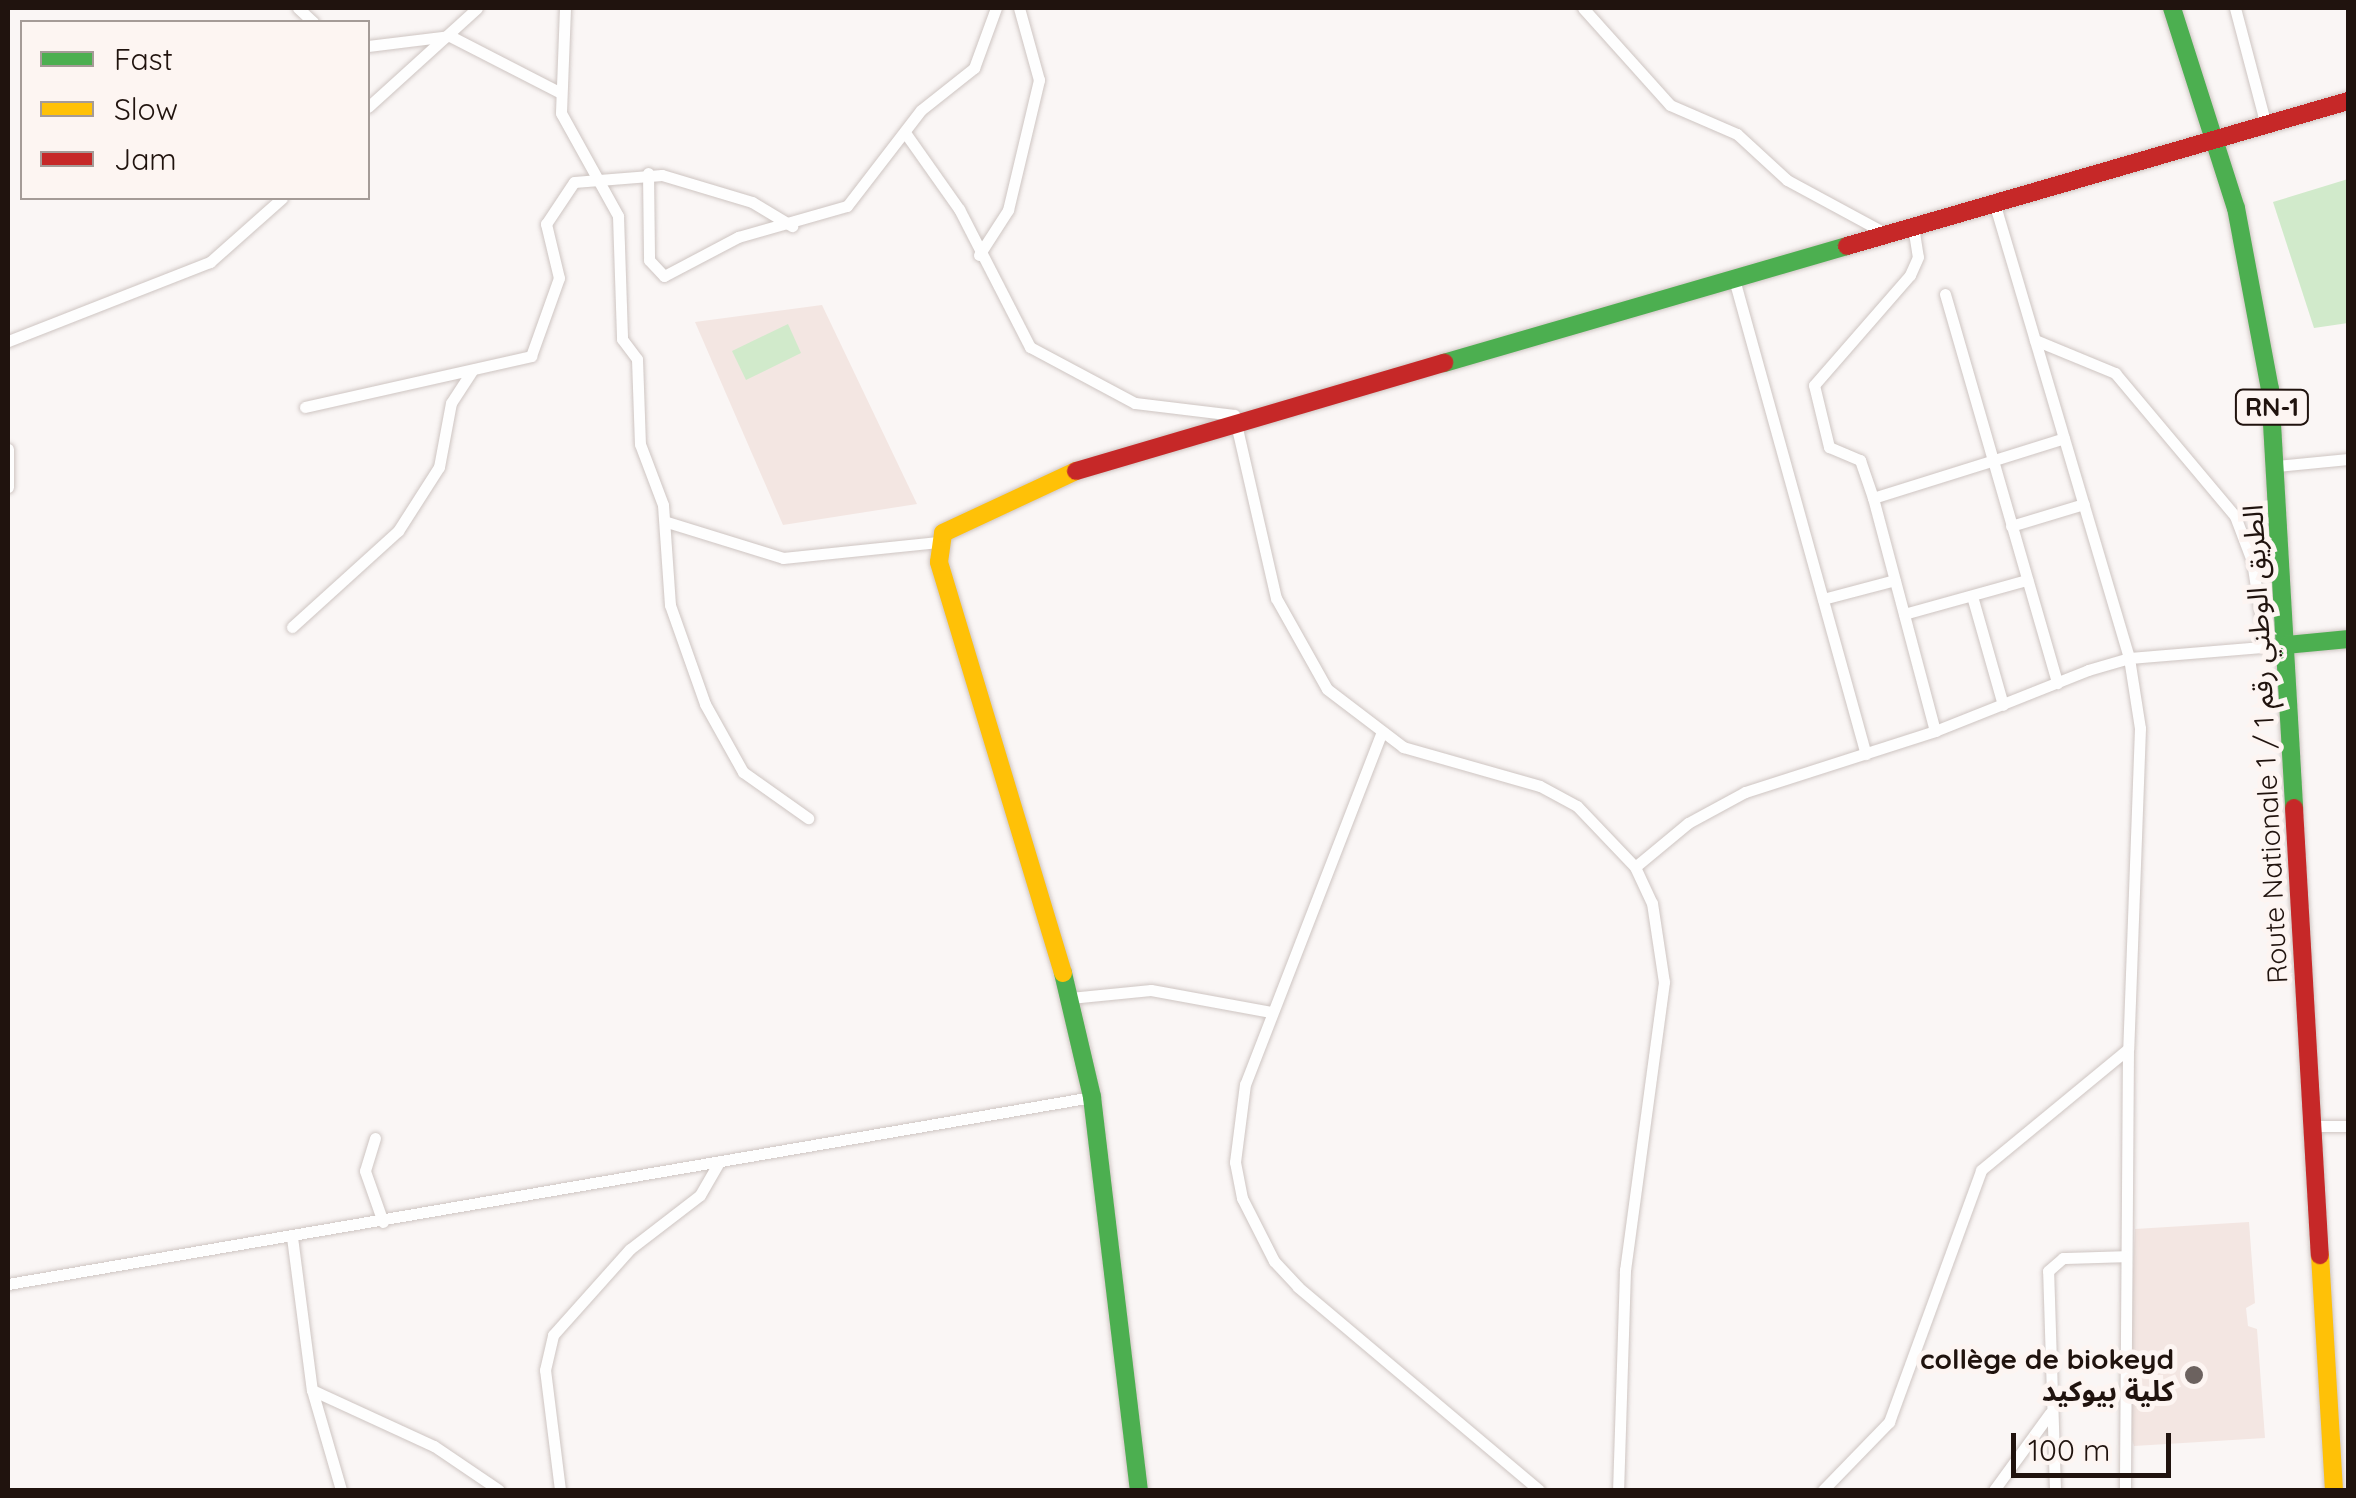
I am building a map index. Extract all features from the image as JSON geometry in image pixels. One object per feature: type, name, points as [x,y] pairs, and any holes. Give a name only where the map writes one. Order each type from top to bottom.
[{"type":"street","points":[[370,104],[402,69],[450,36],[477,8]]},
{"type":"street","points":[[565,8],[562,93],[568,136],[599,177],[618,216],[622,339],[637,355],[640,444],[666,522],[670,605],[706,704],[744,774],[808,818]]},
{"type":"street","points":[[648,172],[646,239],[657,275],[670,275],[738,237],[792,226],[848,206],[929,101],[974,68],[996,8]]},
{"type":"street","points":[[979,255],[1008,210],[1038,80],[1019,8]]},
{"type":"street","points":[[1582,8],[1670,104],[1737,134],[1787,180],[1886,234]]},
{"type":"street","name":"Route Nationale 1 / الطريق الوطني رقم 1","points":[[2172,8],[2218,139],[2265,342],[2276,466],[2334,1490]]},
{"type":"street","points":[[2234,8],[2266,125]]},
{"type":"street","points":[[370,46],[450,36],[562,93]]},
{"type":"street","points":[[666,522],[783,558],[938,542],[950,526],[1036,484],[2348,100]]},
{"type":"street","points":[[906,134],[959,209],[979,255],[1030,347],[1045,359],[1134,403],[1234,416],[1289,631],[1328,690],[1382,734],[1427,756],[1540,786],[1577,806],[1634,867],[1659,929],[1664,982],[1625,1270],[1618,1490]]},
{"type":"street","points":[[305,407],[472,371],[537,351],[559,278],[546,224],[574,182],[648,172],[752,202],[792,226]]},
{"type":"street","points":[[8,341],[210,262],[280,200]]},
{"type":"street","points":[[1994,202],[2129,658],[2141,765],[2128,1049],[2125,1490]]},
{"type":"street","points":[[1913,226],[1918,256],[1910,276],[1814,385],[1829,447],[1860,460],[1934,732]]},
{"type":"street","points":[[1734,279],[1866,754]]},
{"type":"street","points":[[1945,294],[2057,683]]},
{"type":"street","points":[[2035,340],[2115,373],[2236,516],[2252,561],[2265,646]]},
{"type":"street","points":[[292,627],[398,531],[439,467],[451,402],[472,371]]},
{"type":"street","points":[[1873,498],[2064,438]]},
{"type":"street","points":[[8,450],[8,487]]},
{"type":"street","points":[[2276,466],[2348,460]]},
{"type":"street","points":[[2011,526],[2084,504]]},
{"type":"street","points":[[938,542],[1070,998],[1092,1097],[1139,1490]]},
{"type":"street","points":[[1823,600],[1895,580]]},
{"type":"street","points":[[1904,614],[2027,580]]},
{"type":"street","points":[[1972,596],[2003,705]]},
{"type":"street","points":[[1634,867],[1730,799],[1934,732],[2129,658],[2348,639]]},
{"type":"street","points":[[1382,734],[1271,1012],[1237,1119],[1235,1162],[1255,1231],[1298,1287],[1539,1490]]},
{"type":"street","points":[[1070,998],[1152,990],[1271,1012]]},
{"type":"street","points":[[1823,1490],[1889,1422],[1981,1170],[2128,1049]]},
{"type":"street","points":[[8,1284],[1092,1097]]},
{"type":"street","points":[[2313,1126],[2348,1126]]},
{"type":"street","points":[[375,1138],[365,1171],[383,1222]]},
{"type":"street","points":[[560,1490],[545,1370],[553,1335],[630,1249],[700,1196],[720,1161]]},
{"type":"street","points":[[292,1237],[312,1390],[341,1490]]},
{"type":"street","points":[[2055,1490],[2050,1413],[2050,1264],[2125,1256]]},
{"type":"street","points":[[312,1390],[434,1446],[499,1490]]},
{"type":"street","points":[[1994,1490],[2050,1413]]},
{"type":"shaded area","points":[[822,305],[917,504],[783,525],[695,322]]},
{"type":"shaded area","name":"collège de biokeyd كلية بيوكيد","points":[[2249,1222],[2255,1303],[2246,1308],[2248,1326],[2257,1329],[2265,1438],[2134,1446],[2126,1422],[2135,1229]]},
{"type":"green space","points":[[2348,179],[2348,323],[2314,328],[2273,202]]},
{"type":"green space","points":[[788,324],[801,353],[746,380],[732,351]]},
{"type":"traffic: fast","points":[[2172,8],[2236,208],[2270,389],[2294,808]]},
{"type":"traffic: fast","points":[[1444,363],[1847,246]]},
{"type":"traffic: fast","points":[[2286,645],[2348,639]]},
{"type":"traffic: fast","points":[[1063,973],[1092,1097],[1139,1490]]},
{"type":"traffic: slow","points":[[1063,973],[939,562],[943,533],[1076,471]]},
{"type":"traffic: slow","points":[[2320,1255],[2334,1490]]},
{"type":"traffic: jam","points":[[1847,246],[2348,101]]},
{"type":"traffic: jam","points":[[1076,471],[1444,363]]},
{"type":"traffic: jam","points":[[2294,808],[2320,1255]]},
{"type":"place","name":"collège de biokeyd كلية بيوكيد","points":[[2194,1375]]}]
